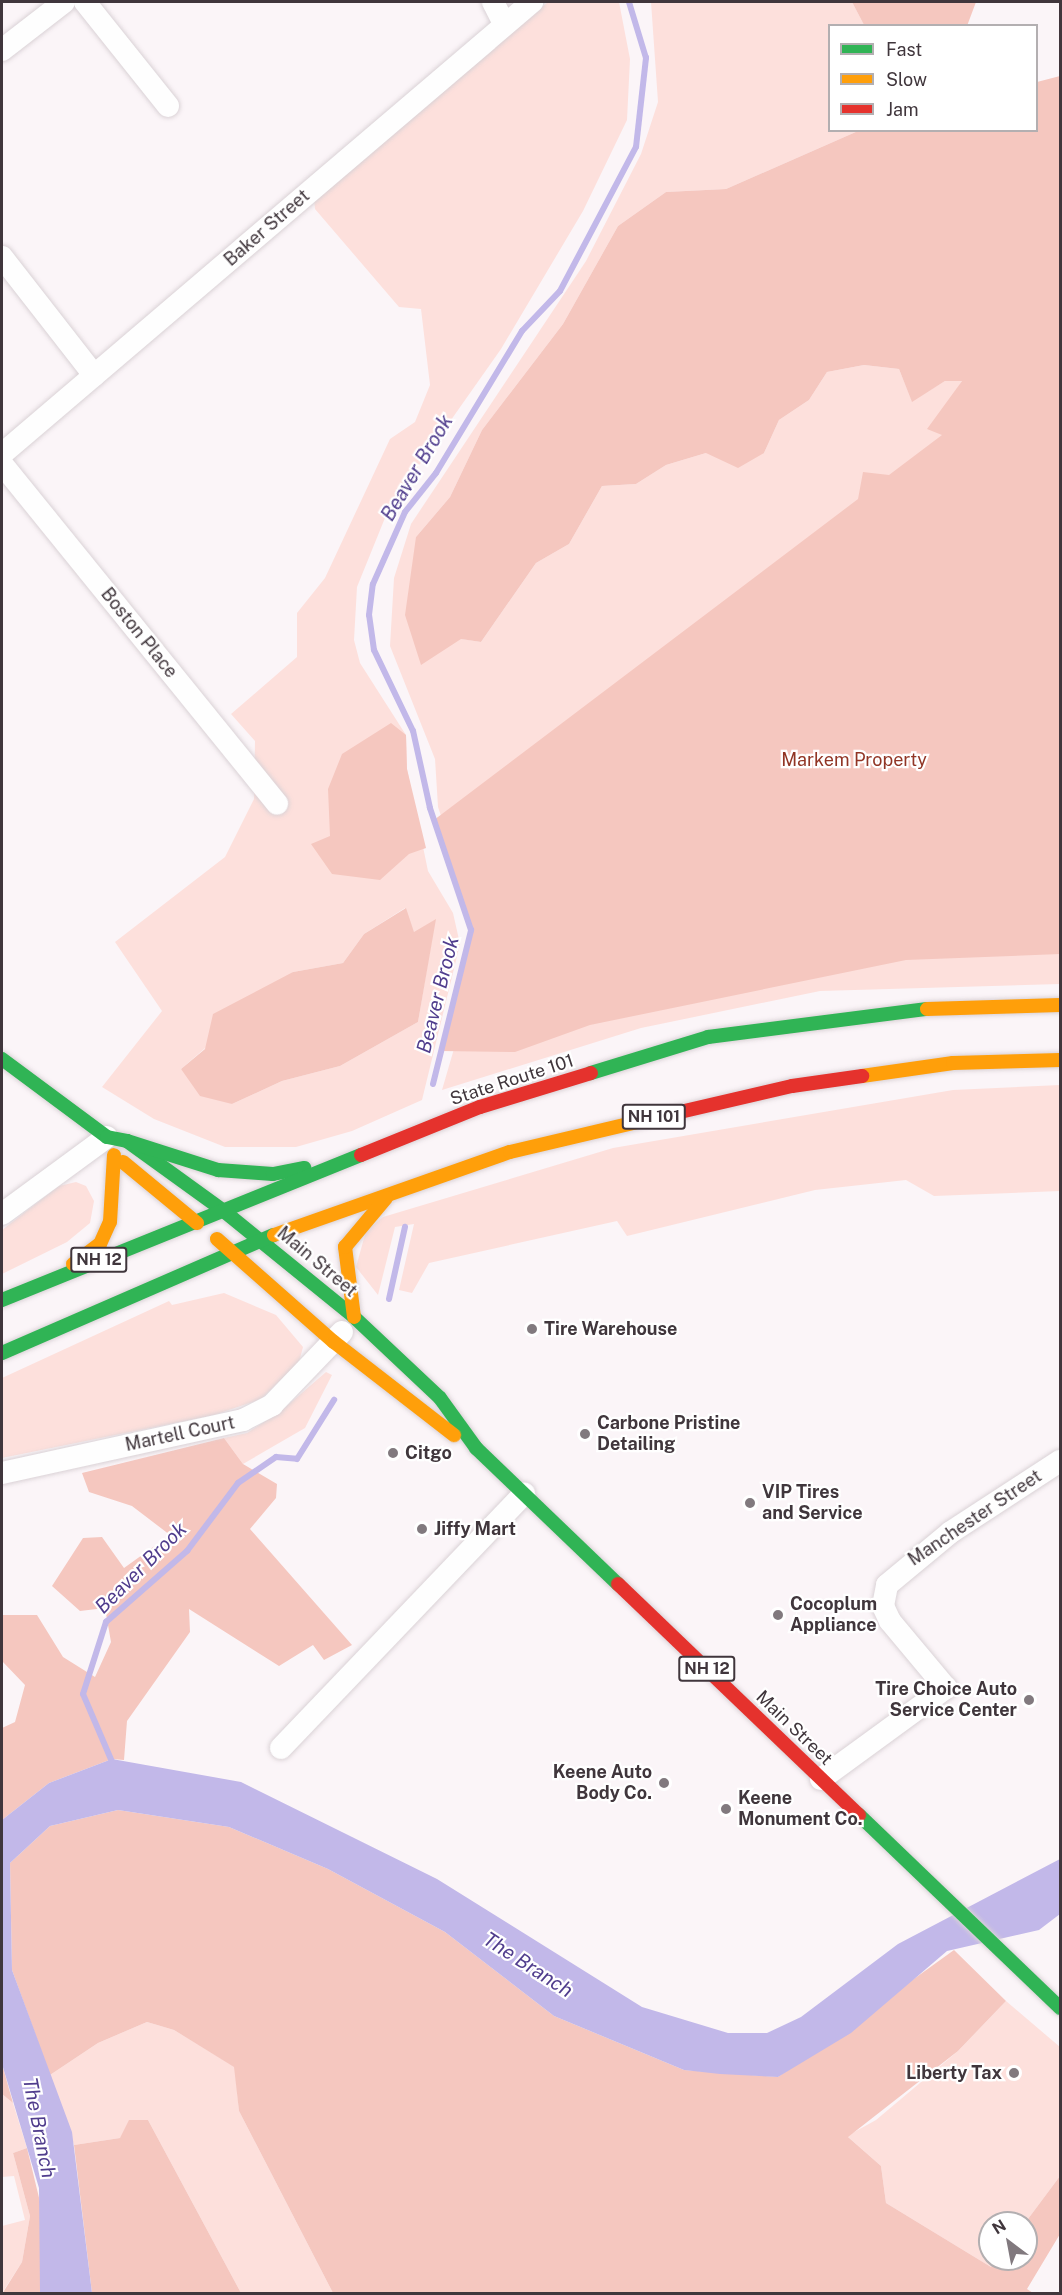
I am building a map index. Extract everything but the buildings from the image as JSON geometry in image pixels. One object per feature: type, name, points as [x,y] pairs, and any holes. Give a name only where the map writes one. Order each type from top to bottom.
[{"type":"main road","name":"State Route 101","points":[[2,1300],[56,1276],[225,1212],[480,1107],[708,1037],[969,1004],[1060,1005]]},
{"type":"main road","name":"Main Street","points":[[2,1059],[116,1144],[225,1212],[262,1239],[354,1317],[440,1398],[476,1448],[936,1893],[1060,2008]]},
{"type":"main road","name":"NH 101","points":[[232,1251],[510,1152],[736,1096],[953,1064],[1060,1060]]},
{"type":"main road","points":[[56,1276],[100,1244],[110,1222],[116,1144],[218,1170],[273,1174],[361,1156]]},
{"type":"main road","name":"Main Street","points":[[116,1144],[197,1223],[232,1251],[334,1342],[427,1417],[476,1448]]},
{"type":"main road","points":[[354,1317],[345,1247],[381,1200],[404,1189]]},
{"type":"main road","name":"NH 12","points":[[2,1353],[232,1251]]},
{"type":"street","points":[[2,50],[64,2]]},
{"type":"street","points":[[85,2],[168,106]]},
{"type":"street","points":[[493,2],[504,24]]},
{"type":"street","name":"Baker Street","points":[[2,454],[532,2]]},
{"type":"street","points":[[2,257],[94,375]]},
{"type":"street","name":"Boston Place","points":[[2,464],[277,803]]},
{"type":"street","points":[[2,1214],[116,1144]]},
{"type":"street","name":"Martell Court","points":[[2,1473],[243,1420],[272,1405],[334,1342],[354,1317]]},
{"type":"street","name":"Manchester Street","points":[[820,1779],[946,1688],[890,1621],[883,1606],[887,1585],[951,1532],[1060,1461]]},
{"type":"street","points":[[281,1748],[524,1494]]},
{"type":"green space","points":[[548,2],[619,2],[630,59],[627,120],[583,211],[501,349],[389,508],[357,587],[354,640],[360,663],[406,735],[407,769],[428,871],[453,913],[460,944],[422,1100],[352,1131],[296,1147],[225,1147],[154,1119],[102,1087],[162,1011],[115,942],[225,857],[254,799],[255,741],[231,714],[297,657],[297,613],[325,578],[390,439],[415,422],[430,385],[421,309],[399,307],[315,209],[314,200]],"holes":[[[405,908],[414,933],[435,920],[418,1022],[340,1066],[282,1081],[232,1104],[181,1069],[293,972],[343,963],[364,934]]]},
{"type":"green space","name":"Markem Property","points":[[651,2],[852,2],[863,24],[828,24],[828,132],[856,132],[726,189],[666,192],[618,226],[563,324],[482,430],[450,497],[416,537],[462,639],[481,642],[536,563],[569,544],[602,486],[636,484],[666,465],[706,453],[764,453],[779,420],[809,400],[827,372],[864,365],[899,369],[912,401],[945,381],[962,381],[938,419],[973,446],[926,480],[863,473],[1060,877],[1060,984],[820,991],[641,1028],[442,1090],[465,1011],[479,929],[438,807],[435,759],[390,646],[394,578],[411,524],[586,261],[641,154],[658,102]]},
{"type":"green space","points":[[852,2],[976,2],[968,24],[863,24]]},
{"type":"green space","name":"Markem Property","points":[[1060,76],[1060,954],[906,960],[590,1025],[515,1052],[441,1051],[471,930],[434,820],[858,499],[863,472],[889,475],[942,435],[927,429],[962,381],[945,381],[912,402],[899,369],[864,365],[827,372],[809,400],[779,420],[764,453],[738,468],[706,453],[666,465],[636,484],[602,486],[569,544],[536,563],[481,642],[461,639],[421,665],[405,615],[416,537],[450,497],[482,430],[563,324],[618,226],[666,192],[726,189],[856,132],[1038,132],[1038,82]]},
{"type":"green space","points":[[391,723],[406,735],[407,769],[426,848],[409,854],[380,880],[332,874],[311,844],[330,836],[328,789],[342,754]]},
{"type":"green space","points":[[406,908],[414,932],[436,919],[418,1022],[340,1066],[282,1081],[232,1104],[200,1096],[181,1069],[205,1049],[213,1014],[293,972],[343,963],[364,934]]},
{"type":"green space","points":[[1060,1085],[1060,1191],[934,1196],[906,1180],[815,1190],[627,1236],[617,1221],[429,1263],[412,1293],[399,1290],[414,1224],[395,1227],[378,1295],[356,1267],[366,1231],[383,1217],[613,1148],[953,1090]]},
{"type":"green space","points":[[76,1182],[86,1186],[94,1201],[90,1223],[67,1242],[2,1274],[2,1230],[59,1186]]},
{"type":"green space","points":[[224,1293],[276,1315],[303,1347],[299,1362],[261,1399],[214,1415],[2,1458],[2,1378],[169,1301],[172,1305]]},
{"type":"green space","points":[[326,1372],[332,1375],[305,1428],[243,1464],[224,1438],[247,1433],[280,1412]]},
{"type":"green space","points":[[224,1438],[243,1464],[277,1484],[276,1498],[250,1529],[352,1645],[324,1660],[313,1645],[279,1666],[189,1609],[190,1632],[127,1721],[124,1760],[112,1759],[49,1783],[2,1820],[2,1728],[15,1722],[25,1685],[2,1661],[2,1615],[37,1615],[63,1657],[95,1677],[111,1642],[105,1608],[80,1611],[52,1586],[83,1538],[102,1537],[124,1568],[170,1535],[132,1506],[89,1492],[82,1473]]},
{"type":"green space","points":[[118,1810],[229,1827],[328,1869],[445,1932],[554,2016],[684,2070],[778,2077],[954,1950],[1006,2001],[958,2051],[848,2137],[881,2166],[886,2203],[978,2259],[978,2271],[1038,2271],[1027,2289],[1033,2293],[333,2293],[239,2111],[234,2067],[174,2030],[147,2022],[98,2043],[50,2075],[12,1970],[10,1863],[50,1826]]},
{"type":"green space","points":[[1006,2001],[1060,2047],[1060,2176],[1034,2211],[978,2211],[978,2259],[886,2203],[881,2166],[847,2136],[876,2120],[958,2051]]},
{"type":"green space","points":[[147,2022],[174,2030],[235,2067],[239,2111],[333,2293],[241,2293],[148,2120],[120,2138],[74,2145],[50,2075],[98,2043]]},
{"type":"green space","points":[[2,2064],[13,2103],[2,2094]]},
{"type":"green space","points":[[2,2094],[13,2103],[27,2148],[13,2153],[30,2216],[22,2262],[2,2293],[2,2226],[25,2220],[14,2176],[2,2177]]},
{"type":"green space","points":[[129,2120],[148,2120],[241,2293],[92,2293],[74,2145],[120,2138]]},
{"type":"green space","points":[[27,2148],[41,2206],[40,2293],[2,2294],[22,2262],[30,2216],[13,2153]]},
{"type":"green space","points":[[1060,2176],[1060,2234],[1038,2271],[1038,2211],[1034,2211]]},
{"type":"water","name":"The Branch","points":[[112,1759],[241,1782],[437,1879],[642,2007],[728,2033],[767,2033],[801,2017],[898,1944],[1060,1859],[1060,1914],[1039,1930],[947,1951],[851,2033],[778,2077],[720,2074],[684,2070],[554,2016],[445,1932],[328,1869],[229,1827],[118,1810],[50,1826],[10,1863],[12,1970],[72,2132],[92,2293],[40,2293],[39,2188],[2,2064],[2,1820],[49,1783]]},
{"type":"waterway","name":"Beaver Brook","points":[[433,1084],[471,930],[430,808],[413,731],[374,650],[369,615],[373,584],[405,512],[436,473],[522,331],[560,291],[636,147],[646,58],[629,2]]},
{"type":"waterway","name":"Beaver Brook","points":[[389,1299],[405,1227]]},
{"type":"waterway","name":"Beaver Brook","points":[[113,1764],[83,1694],[106,1622],[187,1551],[238,1483],[276,1457],[297,1459],[334,1400]]},
{"type":"traffic: fast","points":[[591,1073],[708,1037],[927,1009]]},
{"type":"traffic: fast","points":[[2,1059],[107,1137],[127,1141],[225,1212]]},
{"type":"traffic: fast","points":[[127,1141],[218,1170],[273,1174],[304,1168]]},
{"type":"traffic: fast","points":[[2,1300],[361,1155]]},
{"type":"traffic: fast","points":[[225,1212],[354,1317],[440,1398],[476,1448],[618,1584]]},
{"type":"traffic: fast","points":[[2,1353],[274,1235]]},
{"type":"traffic: fast","points":[[859,1815],[1060,2008]]},
{"type":"traffic: slow","points":[[927,1009],[1060,1005]]},
{"type":"traffic: slow","points":[[862,1076],[953,1063],[1060,1060]]},
{"type":"traffic: slow","points":[[274,1235],[510,1152],[637,1122]]},
{"type":"traffic: slow","points":[[73,1264],[100,1244],[110,1222],[114,1155]]},
{"type":"traffic: slow","points":[[123,1162],[197,1223]]},
{"type":"traffic: slow","points":[[354,1317],[345,1247],[386,1198]]},
{"type":"traffic: slow","points":[[217,1239],[334,1342],[454,1435]]},
{"type":"traffic: jam","points":[[361,1155],[480,1107],[591,1073]]},
{"type":"traffic: jam","points":[[637,1122],[792,1086],[862,1076]]},
{"type":"traffic: jam","points":[[618,1584],[859,1815]]},
{"type":"place","name":"Tire Warehouse","points":[[532,1329]]},
{"type":"place","name":"Carbone Pristine Detailing","points":[[585,1434]]},
{"type":"place","name":"Citgo","points":[[393,1453]]},
{"type":"place","name":"VIP Tires and Service","points":[[750,1503]]},
{"type":"place","name":"Jiffy Mart","points":[[422,1529]]},
{"type":"place","name":"Cocoplum Appliance","points":[[778,1615]]},
{"type":"place","name":"Tire Choice Auto Service Center","points":[[1029,1700]]},
{"type":"place","name":"Keene Auto Body Co.","points":[[664,1783]]},
{"type":"place","name":"Keene Monument Co.","points":[[726,1809]]},
{"type":"place","name":"Liberty Tax","points":[[1014,2073]]}]
